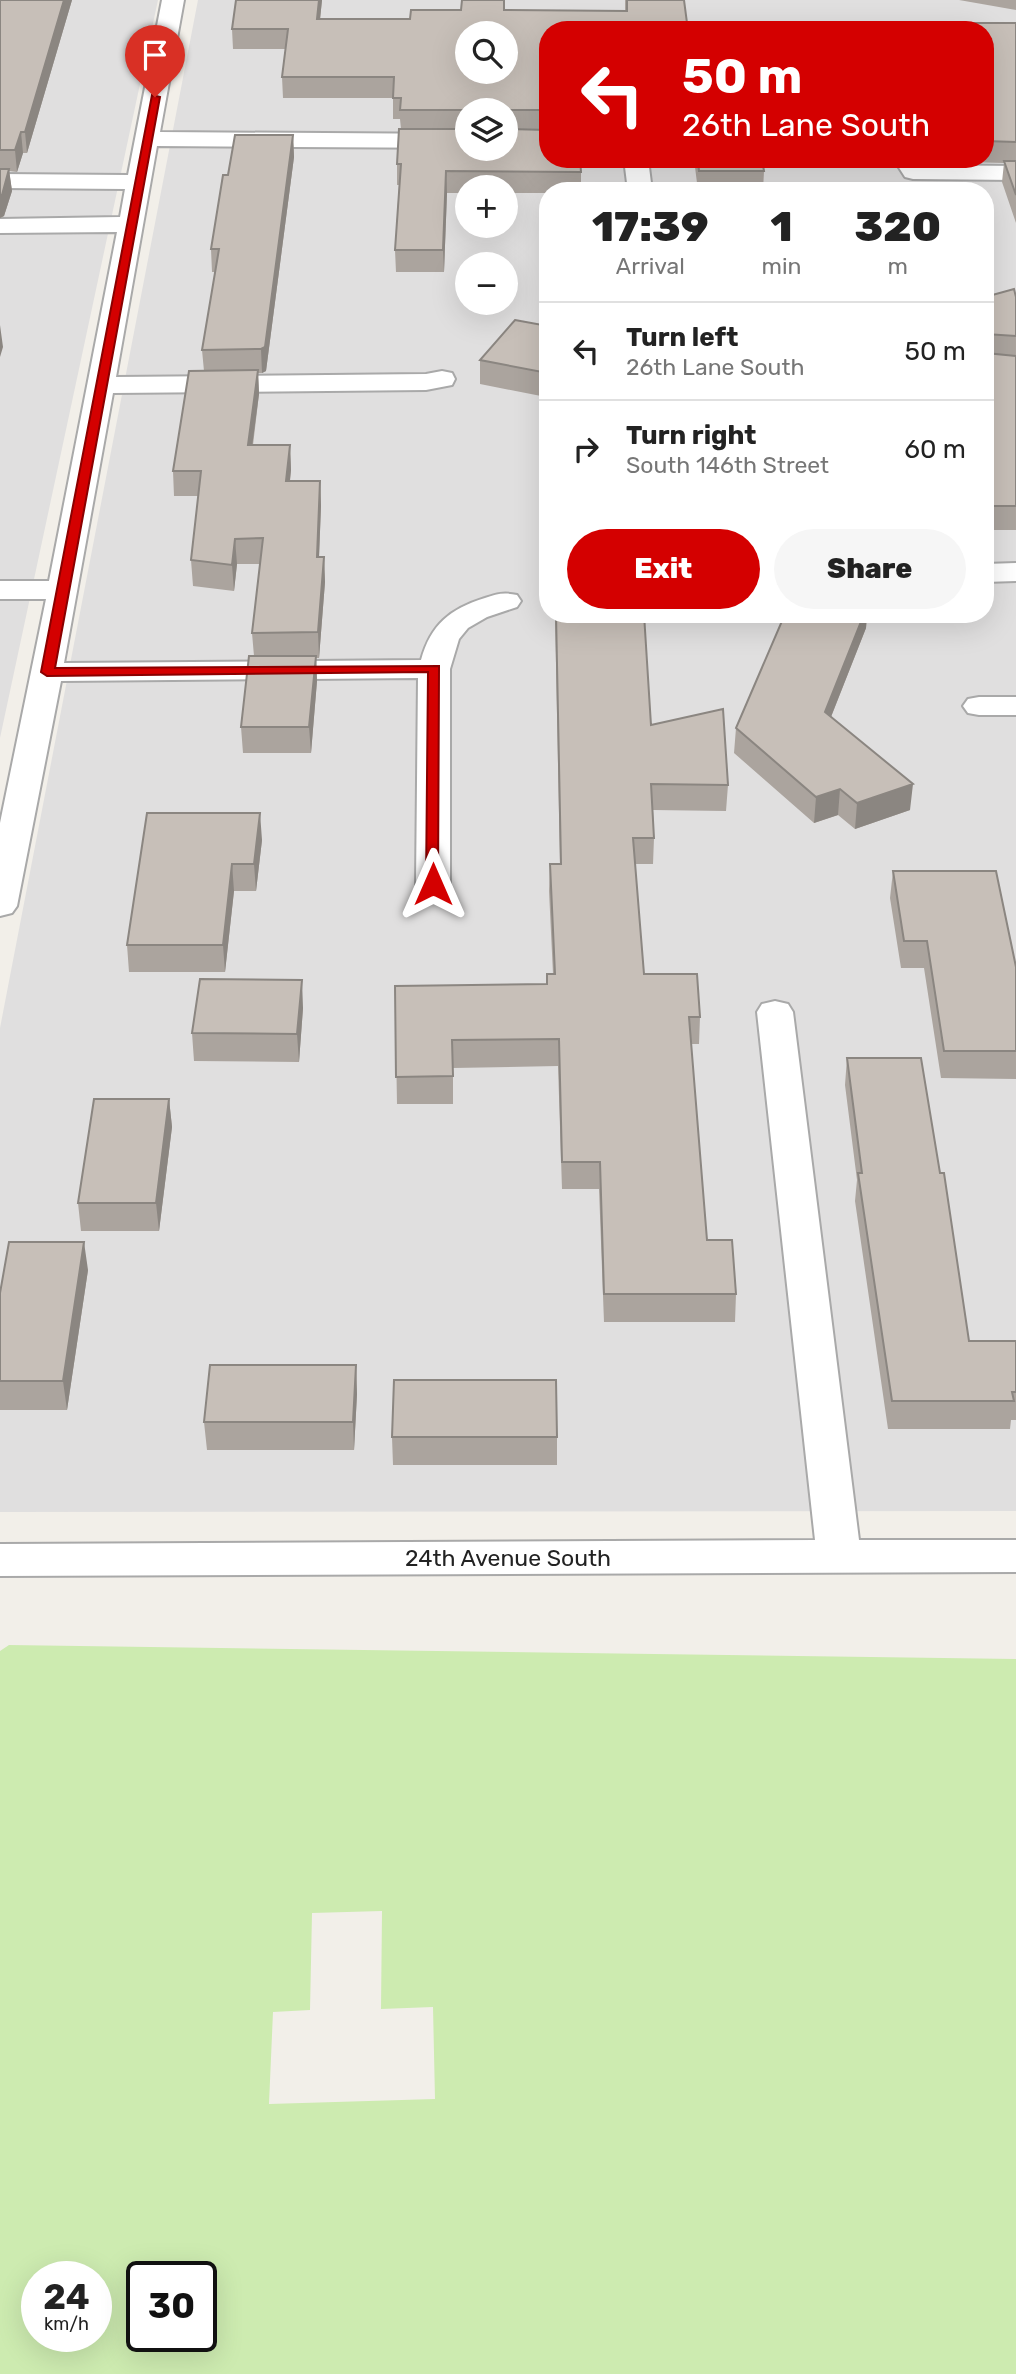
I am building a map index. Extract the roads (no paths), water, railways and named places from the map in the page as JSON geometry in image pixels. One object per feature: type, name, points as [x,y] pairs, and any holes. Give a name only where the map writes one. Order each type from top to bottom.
[{"type":"street","points":[[0,906],[47,672],[173,0]]},
{"type":"street","points":[[147,139],[455,141]]},
{"type":"street","points":[[911,168],[913,172],[1016,173]]},
{"type":"street","points":[[0,181],[138,181]]},
{"type":"street","points":[[0,226],[130,224]]},
{"type":"street","points":[[100,385],[426,382],[442,379]]},
{"type":"street","points":[[994,573],[1016,572]]},
{"type":"street","points":[[0,590],[62,590]]},
{"type":"street","points":[[433,884],[434,668],[441,641],[462,615],[506,601]]},
{"type":"street","points":[[47,672],[434,668]]},
{"type":"street","points":[[979,706],[1016,706]]},
{"type":"street","points":[[775,1012],[839,1557]]},
{"type":"street","name":"24th Avenue South","points":[[0,1560],[1016,1556]]}]
